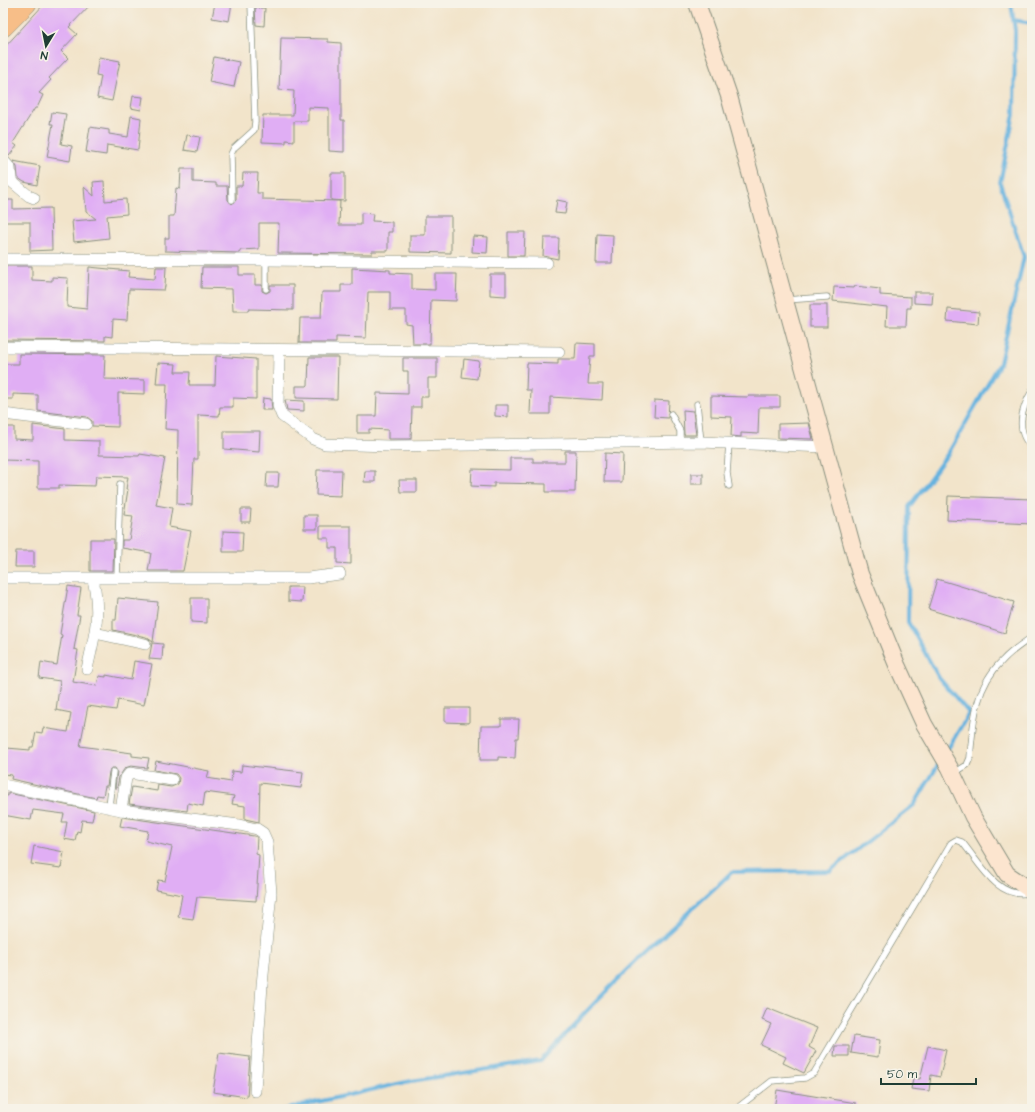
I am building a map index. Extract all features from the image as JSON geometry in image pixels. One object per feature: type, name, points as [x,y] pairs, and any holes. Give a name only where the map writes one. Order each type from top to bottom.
[{"type":"highway","points":[[3,26],[26,3]]},
{"type":"street","points":[[702,6],[729,96],[786,300],[860,574],[896,665],[924,724],[948,765],[973,817],[1007,874],[1032,891]]},
{"type":"street","points":[[3,160],[10,168],[11,181],[29,196],[34,198]]},
{"type":"street","points":[[3,259],[547,263]]},
{"type":"street","points":[[3,348],[559,352]]},
{"type":"street","points":[[278,350],[278,406],[282,416],[313,439],[325,444],[388,446],[701,442],[826,447]]},
{"type":"street","points":[[3,414],[86,424]]},
{"type":"street","points":[[3,578],[308,578],[340,574]]},
{"type":"street","points":[[87,669],[98,619],[98,599],[93,578]]},
{"type":"street","points":[[95,633],[145,644]]},
{"type":"street","points":[[121,810],[126,778],[130,773],[172,780]]},
{"type":"street","points":[[3,785],[109,806],[121,810],[239,825],[258,830],[263,833],[267,842],[271,893],[262,985],[255,1091]]},
{"type":"lane","points":[[232,200],[231,154],[234,148],[254,130],[255,122],[251,3]]},
{"type":"lane","points":[[266,260],[266,289]]},
{"type":"lane","points":[[786,300],[827,297]]},
{"type":"lane","points":[[1032,391],[1020,424],[1024,440],[1032,447]]},
{"type":"lane","points":[[697,404],[701,442]]},
{"type":"lane","points":[[671,414],[680,431],[680,443]]},
{"type":"lane","points":[[729,443],[727,470],[729,486]]},
{"type":"lane","points":[[117,578],[120,484]]},
{"type":"lane","points":[[948,765],[959,770],[967,765],[970,758],[975,708],[986,680],[1002,660],[1032,637]]},
{"type":"lane","points":[[109,806],[113,772]]},
{"type":"lane","points":[[737,1108],[772,1081],[805,1078],[814,1073],[951,843],[956,840],[962,842],[992,879],[1004,890],[1018,895],[1032,891]]},
{"type":"lane","points":[[737,1108],[746,1109]]},
{"type":"building","points":[[45,3],[92,3],[69,27],[77,34],[61,51],[68,58],[49,78],[51,80],[39,93],[43,95],[37,108],[35,108],[13,143],[17,146],[9,156],[3,153],[3,49]]},
{"type":"building","points":[[215,3],[232,3],[229,21],[212,18]]},
{"type":"building","points":[[255,8],[265,8],[264,26],[256,25]]},
{"type":"building","points":[[281,38],[328,39],[328,42],[341,43],[341,120],[344,120],[344,152],[329,151],[329,108],[308,107],[308,121],[294,121],[294,141],[286,140],[286,143],[262,142],[263,115],[293,115],[294,91],[279,90]]},
{"type":"building","points":[[99,57],[120,61],[112,101],[97,98],[101,76],[96,75]]},
{"type":"building","points":[[214,57],[239,62],[234,87],[209,82]]},
{"type":"building","points":[[133,96],[143,97],[141,110],[131,108]]},
{"type":"building","points":[[52,112],[66,114],[61,144],[72,146],[70,161],[47,157],[53,124],[50,124]]},
{"type":"building","points":[[131,116],[141,118],[138,150],[107,145],[106,155],[86,152],[90,127],[109,130],[109,134],[128,137]]},
{"type":"building","points":[[187,135],[200,137],[197,152],[184,150]]},
{"type":"building","points":[[13,161],[40,166],[37,185],[24,182],[18,178],[17,167]]},
{"type":"building","points":[[181,169],[193,169],[193,182],[216,183],[216,186],[227,186],[228,200],[232,204],[236,200],[236,186],[242,186],[243,173],[258,173],[257,193],[262,193],[262,199],[340,201],[339,225],[361,225],[361,213],[373,214],[372,221],[392,222],[392,232],[388,232],[388,251],[372,251],[372,254],[278,253],[279,223],[259,223],[259,249],[240,250],[240,253],[165,251],[165,238],[169,238],[169,216],[174,216],[176,188],[180,189]]},
{"type":"building","points":[[331,173],[345,173],[345,201],[331,200]]},
{"type":"building","points":[[104,181],[105,201],[126,199],[127,214],[107,216],[109,238],[74,242],[72,221],[96,219],[86,211],[84,187],[94,196],[93,182]]},
{"type":"building","points":[[3,200],[13,200],[13,209],[51,208],[52,250],[30,251],[30,222],[3,222]]},
{"type":"building","points":[[557,200],[567,202],[565,214],[555,213]]},
{"type":"building","points":[[425,216],[451,216],[451,253],[410,252],[410,235],[425,235]]},
{"type":"building","points":[[508,232],[525,232],[524,256],[508,256]]},
{"type":"building","points":[[597,234],[613,235],[612,263],[596,263]]},
{"type":"building","points":[[473,236],[488,237],[487,253],[472,252]]},
{"type":"building","points":[[544,238],[559,238],[558,259],[543,256]]},
{"type":"building","points":[[3,266],[32,266],[32,280],[52,281],[52,277],[68,278],[67,307],[87,309],[89,267],[129,271],[128,277],[155,279],[156,267],[166,267],[165,286],[164,290],[129,289],[127,320],[113,319],[112,337],[105,336],[105,341],[3,340]]},
{"type":"building","points":[[202,267],[239,267],[239,275],[255,275],[255,285],[262,285],[262,291],[266,293],[270,291],[270,285],[293,285],[293,310],[249,309],[248,311],[233,311],[232,289],[201,288]]},
{"type":"building","points":[[352,268],[390,270],[390,273],[412,274],[412,289],[435,290],[435,274],[457,274],[456,301],[431,300],[430,344],[413,344],[412,325],[406,324],[406,310],[390,310],[390,292],[368,292],[366,338],[336,337],[336,343],[299,343],[300,318],[321,318],[322,292],[341,292],[341,285],[352,285]]},
{"type":"building","points":[[490,274],[506,274],[506,296],[490,295]]},
{"type":"building","points":[[855,286],[880,289],[880,295],[911,297],[911,308],[907,308],[906,326],[886,326],[887,307],[833,301],[834,287],[854,288]]},
{"type":"building","points":[[914,292],[933,292],[932,304],[914,303]]},
{"type":"building","points":[[810,305],[827,305],[827,327],[810,327]]},
{"type":"building","points":[[948,309],[979,312],[978,324],[947,321]]},
{"type":"building","points":[[576,343],[595,344],[595,356],[590,356],[588,384],[603,384],[602,400],[550,397],[550,414],[530,414],[531,390],[526,390],[527,363],[558,364],[558,359],[575,359]]},
{"type":"building","points":[[19,354],[105,355],[104,379],[145,380],[145,394],[118,393],[118,427],[92,426],[92,421],[87,417],[38,411],[38,395],[13,394],[13,399],[3,399],[3,364],[19,364]]},
{"type":"building","points":[[216,356],[256,359],[256,399],[233,398],[233,407],[220,407],[219,416],[198,415],[198,459],[194,459],[192,505],[177,504],[178,430],[165,429],[167,384],[156,384],[158,363],[176,364],[175,372],[190,372],[189,385],[215,385]]},
{"type":"building","points":[[309,357],[338,357],[337,399],[296,398],[296,386],[308,385]]},
{"type":"building","points":[[403,358],[437,358],[437,378],[428,378],[428,397],[421,397],[421,407],[412,407],[411,439],[388,439],[388,430],[369,429],[369,433],[357,433],[357,416],[376,416],[377,393],[408,394],[408,371],[403,371]]},
{"type":"building","points":[[464,359],[479,361],[477,379],[462,377]]},
{"type":"building","points":[[711,396],[780,396],[780,407],[759,407],[758,434],[741,433],[741,437],[731,436],[732,417],[711,416]]},
{"type":"building","points":[[263,398],[271,399],[272,410],[262,410]]},
{"type":"building","points":[[285,400],[304,401],[304,411],[287,410]]},
{"type":"building","points":[[655,400],[669,401],[668,418],[654,417]]},
{"type":"building","points":[[495,405],[508,405],[508,417],[495,416]]},
{"type":"building","points":[[683,410],[693,411],[696,435],[684,435]]},
{"type":"building","points":[[809,423],[813,439],[778,438],[778,424]]},
{"type":"building","points":[[33,425],[65,429],[65,440],[99,441],[99,455],[139,456],[140,454],[165,458],[156,505],[172,508],[169,527],[191,531],[183,571],[148,571],[151,553],[122,548],[122,540],[129,540],[133,516],[124,515],[128,489],[126,489],[128,477],[96,476],[95,486],[59,485],[59,488],[38,488],[38,461],[3,460],[3,427],[14,427],[14,439],[33,440]]},
{"type":"building","points":[[224,431],[260,431],[259,452],[224,449]]},
{"type":"building","points":[[565,451],[576,451],[575,492],[546,492],[546,484],[494,483],[494,487],[471,486],[472,469],[510,470],[510,458],[533,458],[533,462],[565,462]]},
{"type":"building","points":[[605,453],[623,454],[622,482],[604,482]]},
{"type":"building","points":[[317,470],[342,470],[341,496],[316,495]]},
{"type":"building","points":[[365,471],[375,471],[375,482],[364,482]]},
{"type":"building","points":[[267,473],[279,473],[278,487],[266,487]]},
{"type":"building","points":[[691,474],[703,474],[703,484],[691,484]]},
{"type":"building","points":[[399,480],[417,480],[417,492],[400,492]]},
{"type":"building","points":[[948,496],[1032,499],[1032,524],[947,520]]},
{"type":"building","points":[[241,509],[251,509],[250,522],[241,522]]},
{"type":"building","points":[[304,515],[317,515],[317,529],[304,529]]},
{"type":"building","points":[[320,526],[351,526],[351,564],[337,563],[337,548],[329,548],[329,538],[320,538]]},
{"type":"building","points":[[223,531],[243,532],[242,552],[223,552]]},
{"type":"building","points":[[90,539],[114,539],[113,571],[90,571]]},
{"type":"building","points":[[16,551],[34,551],[34,567],[15,567]]},
{"type":"building","points":[[937,579],[1014,602],[1005,633],[928,609]]},
{"type":"building","points":[[68,586],[81,588],[77,615],[80,615],[74,649],[78,650],[73,682],[97,686],[99,676],[106,677],[106,675],[131,680],[134,661],[152,664],[144,705],[118,700],[116,710],[88,706],[80,746],[132,753],[132,756],[149,758],[147,768],[131,766],[125,768],[119,777],[117,788],[115,788],[117,771],[115,768],[111,768],[103,796],[97,795],[96,798],[11,779],[12,775],[3,774],[3,757],[5,757],[7,748],[30,750],[30,747],[33,747],[36,732],[42,733],[43,728],[68,732],[71,713],[56,710],[60,681],[39,678],[41,662],[57,665],[62,635],[60,634]]},
{"type":"building","points":[[288,587],[303,587],[302,602],[288,601]]},
{"type":"building","points":[[118,598],[158,602],[153,642],[146,637],[113,630],[113,620],[116,620]]},
{"type":"building","points":[[191,598],[207,598],[207,623],[191,622]]},
{"type":"building","points":[[152,643],[163,644],[162,660],[149,659]]},
{"type":"building","points":[[445,708],[469,708],[469,723],[445,722]]},
{"type":"building","points":[[501,719],[519,719],[515,758],[498,757],[498,760],[480,760],[481,726],[501,726]]},
{"type":"building","points":[[156,761],[209,771],[207,778],[231,782],[232,771],[241,772],[242,765],[303,772],[301,788],[260,783],[259,822],[245,819],[245,806],[232,804],[234,796],[205,792],[203,806],[188,803],[187,811],[129,804],[132,787],[157,791],[158,785],[171,787],[178,784],[179,778],[176,774],[154,770]]},
{"type":"building","points":[[8,793],[94,811],[92,821],[82,820],[80,832],[77,831],[75,841],[64,839],[67,822],[62,822],[64,814],[33,810],[31,820],[3,815],[3,795],[8,796]]},
{"type":"building","points":[[122,817],[257,837],[256,854],[259,855],[256,901],[197,897],[193,919],[178,917],[182,895],[156,890],[158,880],[165,881],[172,847],[146,841],[148,831],[120,826]]},
{"type":"building","points":[[34,846],[64,852],[61,868],[31,864]]},
{"type":"building","points":[[767,1008],[817,1028],[809,1047],[816,1051],[804,1073],[783,1063],[786,1057],[761,1045],[771,1024],[762,1020]]},
{"type":"building","points":[[854,1036],[880,1040],[878,1057],[851,1053]]},
{"type":"building","points":[[835,1046],[849,1046],[849,1056],[834,1056]]},
{"type":"building","points":[[928,1046],[946,1050],[940,1077],[931,1075],[929,1091],[911,1089],[913,1078],[920,1079]]},
{"type":"building","points":[[219,1053],[250,1057],[247,1097],[213,1092]]},
{"type":"building","points":[[777,1090],[856,1103],[856,1109],[774,1109]]},
{"type":"waterway","points":[[946,752],[969,713],[939,678],[908,622],[909,507],[949,452],[1000,363],[1024,257],[1000,183],[1014,114],[1015,31],[1011,3]]},
{"type":"waterway","points":[[1013,20],[1032,23]]},
{"type":"waterway","points":[[286,1109],[411,1081],[541,1061],[610,987],[732,872],[830,871],[914,805],[941,760]]}]
